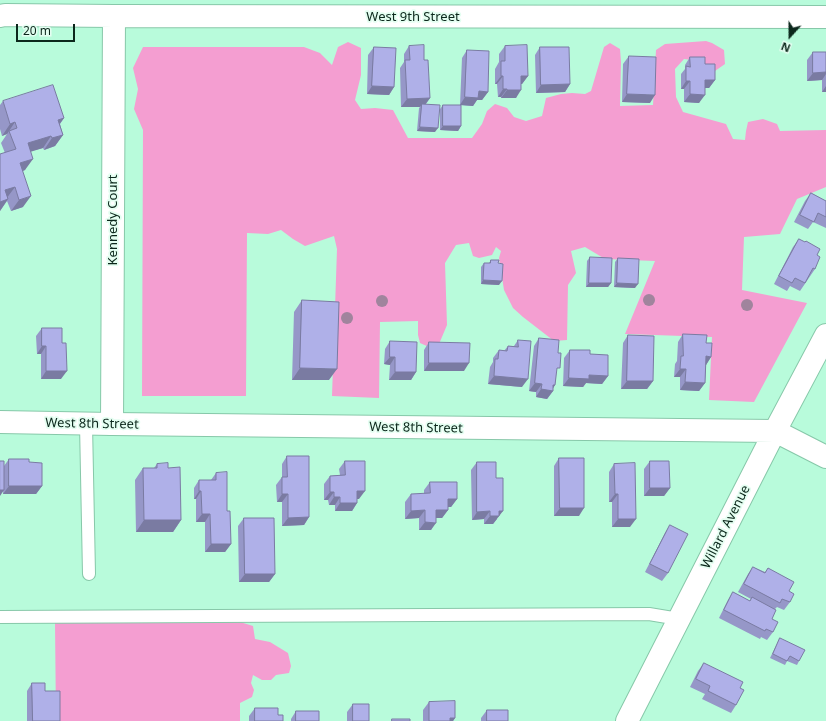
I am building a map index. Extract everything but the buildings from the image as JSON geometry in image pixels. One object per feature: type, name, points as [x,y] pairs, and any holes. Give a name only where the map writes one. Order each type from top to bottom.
[{"type":"street","name":"West 9th Street","points":[[4,14],[114,16],[826,17]]},
{"type":"street","name":"Kennedy Court","points":[[112,424],[114,16]]},
{"type":"street","name":"Willard Avenue","points":[[627,721],[826,334]]},
{"type":"street","name":"West 8th Street","points":[[0,422],[775,431],[826,457]]},
{"type":"lane","points":[[86,424],[88,574]]},
{"type":"lane","points":[[0,617],[649,614],[680,619]]},
{"type":"shaded area","points":[[706,41],[724,50],[725,64],[715,71],[700,61],[684,59],[675,69],[676,97],[683,112],[726,124],[733,139],[745,140],[748,122],[763,119],[777,124],[780,131],[826,130],[826,187],[797,199],[780,234],[744,237],[742,290],[807,303],[754,402],[709,400],[712,337],[625,334],[655,261],[605,259],[585,247],[571,251],[576,273],[568,285],[567,340],[554,341],[513,308],[504,290],[499,258],[501,251],[496,247],[492,255],[479,258],[473,256],[469,243],[456,245],[445,263],[447,325],[439,344],[429,347],[420,343],[418,335],[418,321],[380,322],[379,398],[332,396],[337,249],[334,236],[305,246],[281,230],[268,234],[247,233],[246,396],[142,396],[143,130],[134,109],[138,89],[133,68],[143,47],[304,47],[320,53],[332,65],[338,47],[348,42],[361,48],[361,75],[355,100],[361,109],[375,108],[393,110],[408,138],[472,138],[482,124],[487,111],[495,104],[507,108],[514,117],[526,121],[542,116],[546,98],[561,94],[585,94],[591,91],[604,47],[610,43],[620,49],[620,106],[653,105],[656,50],[665,44]]},
{"type":"shaded area","points":[[240,622],[253,626],[255,639],[270,642],[288,653],[291,666],[289,673],[276,675],[271,680],[262,680],[253,675],[251,683],[254,690],[252,697],[240,703],[240,721],[56,721],[55,623]]}]
